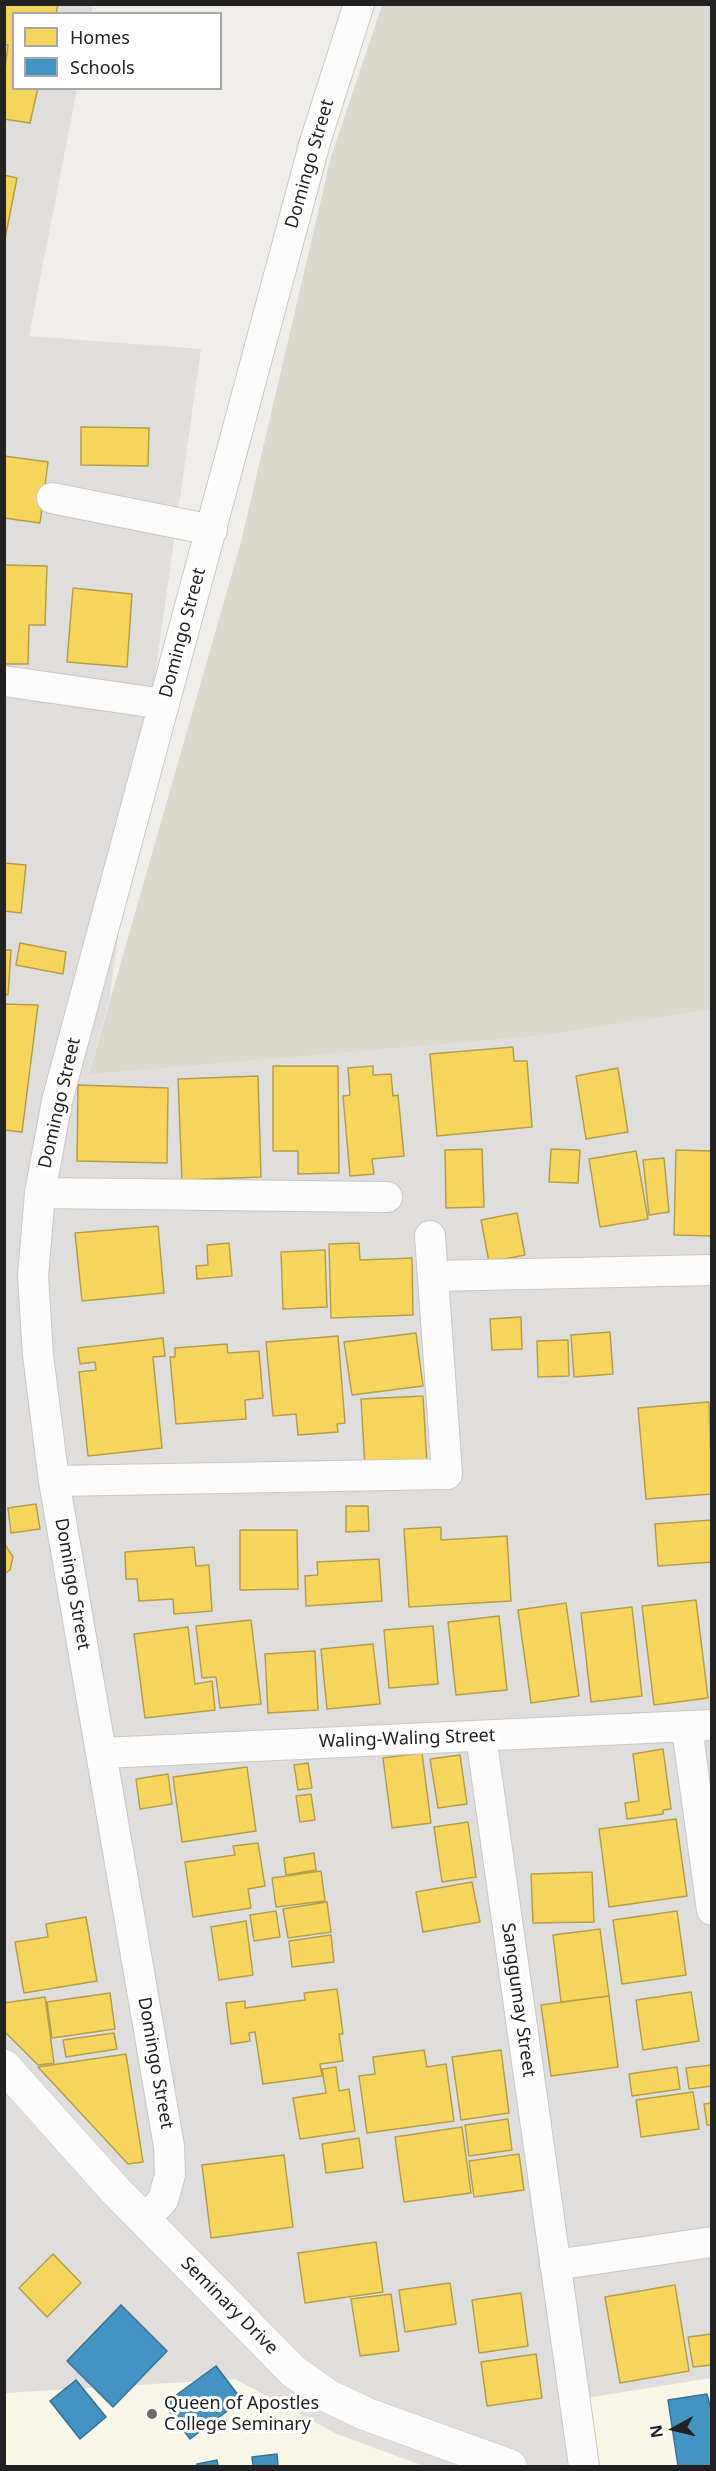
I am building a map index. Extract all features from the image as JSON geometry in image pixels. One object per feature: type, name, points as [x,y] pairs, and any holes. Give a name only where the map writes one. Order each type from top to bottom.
[{"type":"street","name":"Domingo Street","points":[[144,2220],[163,2200],[170,2175],[169,2146],[103,1753],[54,1481],[38,1355],[33,1276],[40,1193],[57,1101],[315,142],[359,4]]},
{"type":"street","points":[[52,498],[212,530]]},
{"type":"street","points":[[4,681],[164,704]]},
{"type":"street","points":[[40,1193],[387,1197]]},
{"type":"street","points":[[54,1481],[447,1474],[430,1236]]},
{"type":"street","points":[[433,1276],[711,1270]]},
{"type":"street","points":[[699,1726],[711,1910]]},
{"type":"street","name":"Waling-Waling Street","points":[[103,1753],[699,1726]]},
{"type":"street","name":"Sanggumay Street","points":[[481,1736],[584,2466]]},
{"type":"street","name":"Seminary Drive","points":[[4,2066],[144,2220],[293,2371],[328,2396],[408,2431],[510,2466]]},
{"type":"street","points":[[555,2265],[711,2242]]},
{"type":"shaded area","points":[[93,4],[91,12],[12,12],[12,90],[77,90],[29,336],[201,349],[109,1001],[89,1073],[550,1035],[711,1009],[712,2466],[5,2466],[4,5]]},
{"type":"shaded area","points":[[382,5],[711,5],[711,1009],[550,1035],[89,1074],[241,542],[331,157]]},
{"type":"shaded area","points":[[711,2378],[711,2466],[596,2466],[586,2398]]},
{"type":"shaded area","name":"Queen of Apostles College Seminary","points":[[235,2379],[337,2434],[424,2466],[5,2466],[5,2393]]},
{"type":"building: Homes","points":[[4,4],[58,4],[56,12],[12,12],[12,90],[38,90],[30,123],[4,119],[4,77],[8,45],[4,44]]},
{"type":"building: Homes","points":[[4,175],[17,178],[4,244]]},
{"type":"building: Homes","points":[[81,427],[149,428],[148,466],[81,465]]},
{"type":"building: Homes","points":[[4,456],[48,462],[40,523],[4,518]]},
{"type":"building: Homes","points":[[4,565],[47,566],[45,625],[29,625],[28,664],[4,664]]},
{"type":"building: Homes","points":[[73,588],[132,594],[127,667],[67,662]]},
{"type":"building: Homes","points":[[4,863],[26,865],[21,913],[4,911]]},
{"type":"building: Homes","points":[[20,943],[66,952],[63,974],[16,965]]},
{"type":"building: Homes","points":[[4,950],[11,950],[8,995],[4,994]]},
{"type":"building: Homes","points":[[4,1004],[38,1005],[22,1132],[4,1130]]},
{"type":"building: Homes","points":[[513,1047],[514,1061],[527,1061],[532,1127],[437,1136],[430,1054]]},
{"type":"building: Homes","points":[[273,1066],[338,1066],[339,1173],[298,1174],[298,1151],[273,1151]]},
{"type":"building: Homes","points":[[373,1066],[373,1075],[391,1074],[393,1096],[398,1095],[404,1156],[372,1159],[374,1174],[350,1176],[343,1096],[350,1095],[348,1068]]},
{"type":"building: Homes","points":[[618,1068],[628,1132],[586,1139],[576,1076]]},
{"type":"building: Homes","points":[[258,1076],[261,1177],[182,1180],[178,1079]]},
{"type":"building: Homes","points":[[78,1085],[168,1088],[167,1163],[77,1161]]},
{"type":"building: Homes","points":[[482,1149],[484,1207],[446,1208],[445,1150]]},
{"type":"building: Homes","points":[[551,1149],[580,1150],[578,1183],[549,1182]]},
{"type":"building: Homes","points":[[676,1150],[712,1151],[712,1236],[674,1235]]},
{"type":"building: Homes","points":[[636,1151],[648,1219],[600,1227],[589,1159]]},
{"type":"building: Homes","points":[[664,1158],[669,1212],[649,1215],[643,1160]]},
{"type":"building: Homes","points":[[517,1213],[525,1255],[489,1262],[481,1220]]},
{"type":"building: Homes","points":[[158,1226],[164,1293],[82,1301],[75,1233]]},
{"type":"building: Homes","points":[[229,1243],[232,1276],[197,1279],[196,1266],[208,1265],[207,1245]]},
{"type":"building: Homes","points":[[359,1243],[360,1260],[412,1258],[413,1315],[331,1318],[329,1244]]},
{"type":"building: Homes","points":[[325,1250],[327,1307],[283,1309],[281,1252]]},
{"type":"building: Homes","points":[[521,1317],[522,1349],[492,1350],[490,1319]]},
{"type":"building: Homes","points":[[610,1332],[613,1374],[574,1377],[571,1335]]},
{"type":"building: Homes","points":[[416,1333],[423,1386],[352,1395],[344,1342]]},
{"type":"building: Homes","points":[[338,1336],[345,1423],[337,1424],[338,1432],[298,1435],[296,1414],[273,1416],[266,1342]]},
{"type":"building: Homes","points":[[163,1338],[165,1356],[153,1357],[162,1448],[88,1456],[79,1372],[96,1370],[95,1362],[80,1364],[78,1348]]},
{"type":"building: Homes","points":[[568,1340],[569,1376],[538,1377],[537,1341]]},
{"type":"building: Homes","points":[[227,1344],[228,1353],[259,1351],[263,1398],[245,1400],[246,1419],[176,1424],[170,1357],[175,1357],[175,1348]]},
{"type":"building: Homes","points":[[423,1396],[427,1464],[365,1467],[361,1399]]},
{"type":"building: Homes","points":[[709,1402],[712,1494],[646,1499],[638,1408]]},
{"type":"building: Homes","points":[[36,1504],[40,1529],[11,1533],[8,1508]]},
{"type":"building: Homes","points":[[346,1506],[368,1506],[369,1531],[346,1532]]},
{"type":"building: Homes","points":[[712,1520],[712,1562],[658,1566],[655,1524]]},
{"type":"building: Homes","points":[[441,1527],[441,1540],[507,1536],[511,1601],[409,1607],[404,1529]]},
{"type":"building: Homes","points":[[240,1530],[297,1530],[298,1589],[240,1590]]},
{"type":"building: Homes","points":[[4,1543],[13,1557],[10,1570],[4,1574]]},
{"type":"building: Homes","points":[[194,1547],[196,1566],[209,1565],[212,1611],[174,1614],[173,1599],[139,1601],[137,1579],[126,1579],[125,1552]]},
{"type":"building: Homes","points":[[379,1559],[382,1601],[306,1606],[305,1576],[318,1575],[317,1562]]},
{"type":"building: Homes","points":[[696,1600],[708,1698],[654,1705],[642,1606]]},
{"type":"building: Homes","points":[[566,1603],[579,1696],[531,1703],[518,1610]]},
{"type":"building: Homes","points":[[632,1607],[642,1696],[591,1702],[581,1613]]},
{"type":"building: Homes","points":[[499,1616],[507,1690],[456,1695],[448,1622]]},
{"type":"building: Homes","points":[[251,1620],[261,1704],[220,1708],[216,1677],[202,1678],[196,1626]]},
{"type":"building: Homes","points":[[433,1626],[438,1684],[389,1688],[384,1630]]},
{"type":"building: Homes","points":[[188,1627],[195,1684],[212,1681],[215,1710],[145,1718],[134,1634]]},
{"type":"building: Homes","points":[[373,1644],[380,1704],[327,1709],[321,1649]]},
{"type":"building: Homes","points":[[315,1651],[318,1710],[268,1713],[265,1654]]},
{"type":"building: Homes","points":[[663,1749],[671,1809],[663,1810],[663,1814],[627,1819],[625,1803],[639,1801],[633,1754]]},
{"type":"building: Homes","points":[[422,1753],[431,1823],[392,1828],[383,1758]]},
{"type":"building: Homes","points":[[460,1755],[467,1804],[438,1808],[430,1759]]},
{"type":"building: Homes","points":[[308,1763],[312,1788],[298,1790],[294,1765]]},
{"type":"building: Homes","points":[[247,1767],[256,1831],[182,1842],[173,1777]]},
{"type":"building: Homes","points":[[168,1774],[172,1804],[140,1809],[136,1779]]},
{"type":"building: Homes","points":[[311,1794],[315,1820],[300,1822],[296,1796]]},
{"type":"building: Homes","points":[[676,1819],[687,1896],[609,1907],[599,1829]]},
{"type":"building: Homes","points":[[468,1822],[476,1877],[442,1882],[434,1827]]},
{"type":"building: Homes","points":[[258,1843],[265,1886],[248,1889],[251,1908],[193,1917],[185,1862],[235,1855],[233,1846]]},
{"type":"building: Homes","points":[[314,1853],[316,1870],[286,1875],[284,1858]]},
{"type":"building: Homes","points":[[321,1871],[325,1901],[276,1907],[272,1878]]},
{"type":"building: Homes","points":[[592,1872],[594,1922],[533,1923],[531,1874]]},
{"type":"building: Homes","points":[[472,1882],[480,1922],[423,1932],[416,1892]]},
{"type":"building: Homes","points":[[327,1902],[331,1932],[288,1938],[283,1909]]},
{"type":"building: Homes","points":[[276,1911],[280,1937],[254,1941],[250,1915]]},
{"type":"building: Homes","points":[[677,1911],[686,1975],[622,1984],[613,1920]]},
{"type":"building: Homes","points":[[86,1917],[97,1981],[24,1993],[15,1942],[48,1937],[46,1924]]},
{"type":"building: Homes","points":[[246,1921],[253,1975],[219,1980],[211,1927]]},
{"type":"building: Homes","points":[[600,1929],[609,1996],[561,2002],[553,1935]]},
{"type":"building: Homes","points":[[331,1935],[334,1962],[292,1967],[289,1941]]},
{"type":"building: Homes","points":[[337,1989],[343,2034],[339,2034],[343,2061],[320,2064],[322,2076],[263,2084],[255,2032],[249,2033],[250,2041],[231,2044],[226,2003],[245,2001],[245,2008],[305,2000],[304,1993]]},
{"type":"building: Homes","points":[[691,1992],[699,2041],[643,2050],[636,2000]]},
{"type":"building: Homes","points":[[110,1993],[115,2029],[52,2038],[47,2002]]},
{"type":"building: Homes","points":[[609,1996],[618,2067],[551,2076],[541,2005]]},
{"type":"building: Homes","points":[[45,1997],[54,2063],[38,2065],[4,2031],[4,2003]]},
{"type":"building: Homes","points":[[114,2033],[117,2049],[66,2057],[63,2040]]},
{"type":"building: Homes","points":[[424,2050],[427,2067],[446,2064],[454,2121],[367,2133],[359,2076],[375,2074],[373,2057]]},
{"type":"building: Homes","points":[[501,2050],[509,2113],[461,2120],[452,2057]]},
{"type":"building: Homes","points":[[126,2054],[143,2162],[128,2164],[38,2067]]},
{"type":"building: Homes","points":[[712,2065],[712,2086],[689,2089],[686,2068]]},
{"type":"building: Homes","points":[[336,2067],[339,2091],[349,2089],[355,2131],[300,2139],[293,2098],[326,2093],[322,2069]]},
{"type":"building: Homes","points":[[677,2067],[680,2089],[632,2096],[629,2074]]},
{"type":"building: Homes","points":[[693,2092],[699,2129],[641,2137],[636,2100]]},
{"type":"building: Homes","points":[[712,2103],[712,2125],[707,2125],[704,2104]]},
{"type":"building: Homes","points":[[508,2119],[512,2150],[469,2156],[465,2125]]},
{"type":"building: Homes","points":[[462,2127],[471,2193],[404,2202],[395,2137]]},
{"type":"building: Homes","points":[[359,2138],[363,2168],[326,2173],[322,2144]]},
{"type":"building: Homes","points":[[519,2154],[524,2190],[474,2197],[469,2161]]},
{"type":"building: Homes","points":[[284,2155],[293,2227],[211,2238],[202,2165]]},
{"type":"building: Homes","points":[[376,2242],[383,2292],[305,2303],[298,2253]]},
{"type":"building: Homes","points":[[53,2254],[81,2283],[47,2317],[19,2288]]},
{"type":"building: Homes","points":[[450,2283],[456,2324],[405,2332],[399,2290]]},
{"type":"building: Homes","points":[[675,2285],[689,2371],[620,2383],[605,2297]]},
{"type":"building: Homes","points":[[521,2293],[528,2346],[479,2353],[472,2300]]},
{"type":"building: Homes","points":[[391,2294],[399,2351],[360,2356],[351,2299]]},
{"type":"building: Homes","points":[[712,2334],[712,2365],[693,2367],[688,2337]]},
{"type":"building: Homes","points":[[536,2354],[542,2398],[487,2406],[481,2362]]},
{"type":"building: Schools","points":[[121,2305],[167,2351],[113,2407],[67,2361]]},
{"type":"building: Schools","points":[[216,2366],[242,2400],[190,2439],[164,2404]]},
{"type":"building: Schools","points":[[76,2380],[106,2417],[80,2439],[50,2401]]},
{"type":"building: Schools","points":[[707,2394],[712,2413],[712,2466],[678,2466],[668,2400]]},
{"type":"building: Schools","points":[[277,2454],[278,2466],[253,2466],[252,2457]]},
{"type":"building: Schools","points":[[217,2460],[218,2466],[197,2466],[197,2464]]},
{"type":"place","name":"Queen of Apostles College Seminary","points":[[152,2414]]}]
